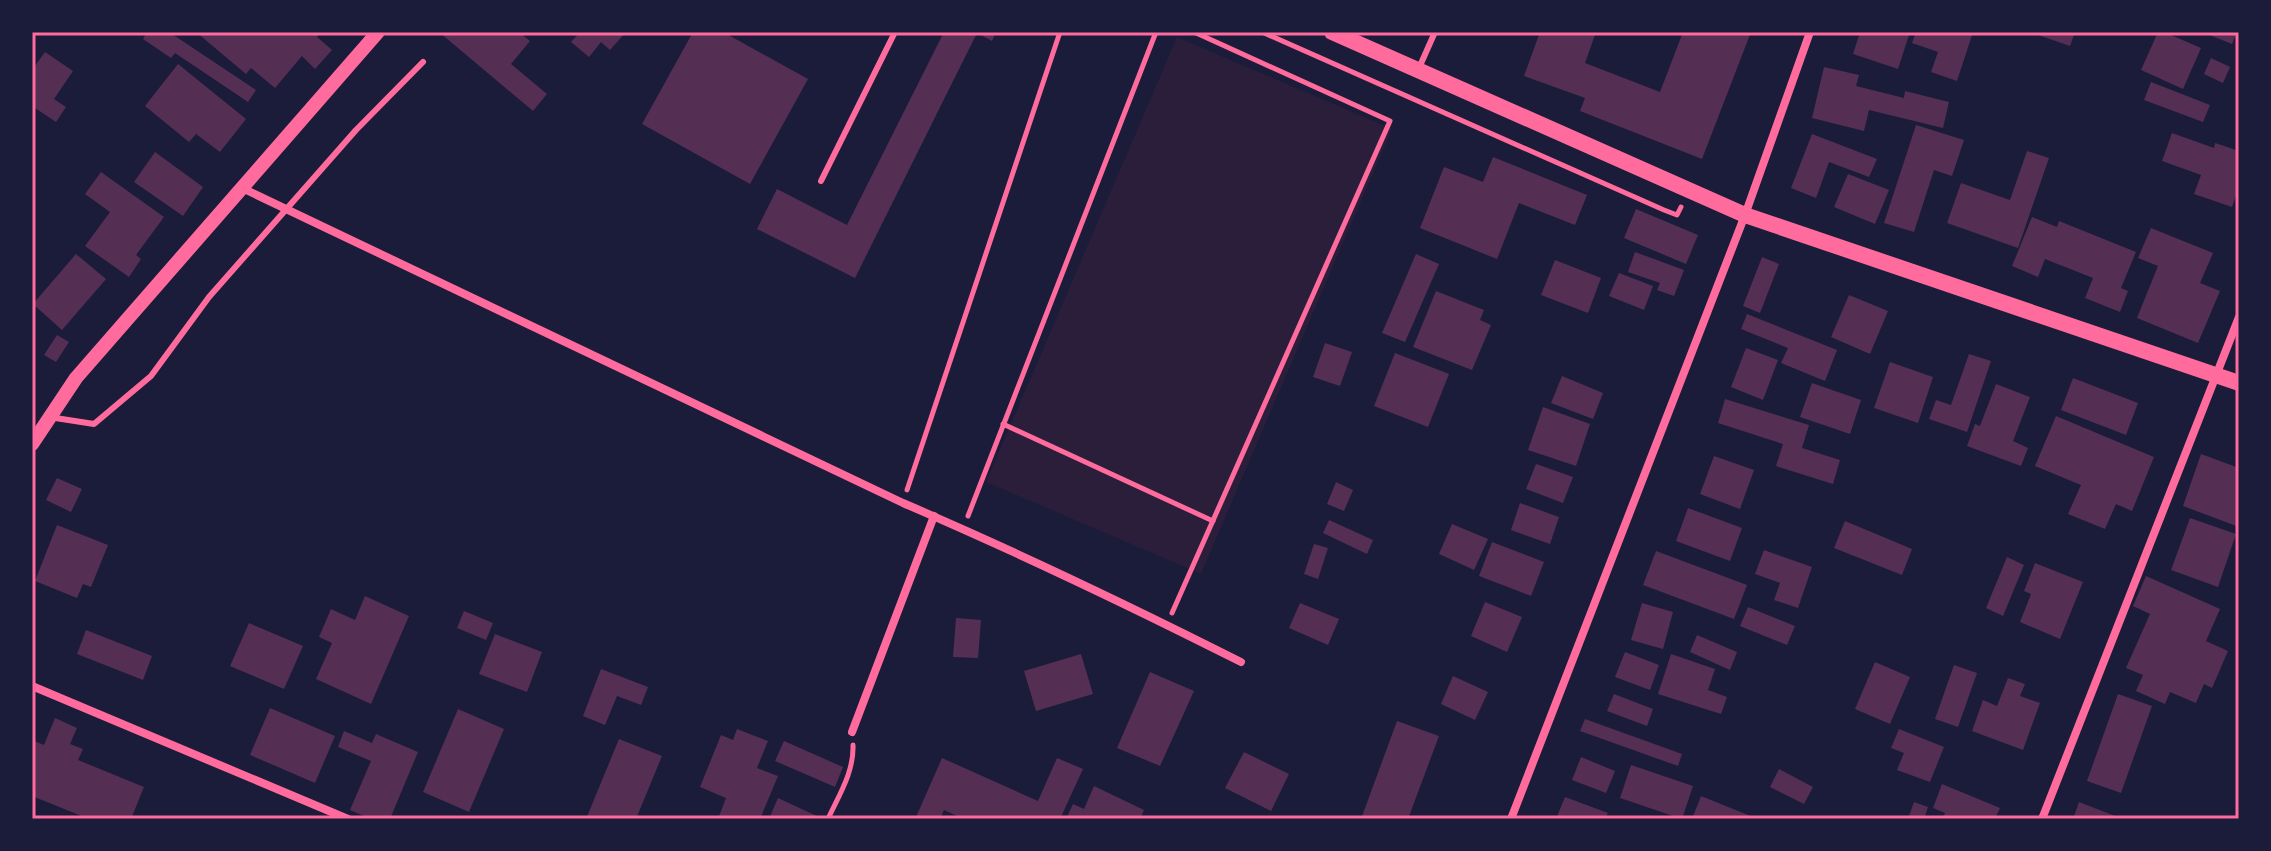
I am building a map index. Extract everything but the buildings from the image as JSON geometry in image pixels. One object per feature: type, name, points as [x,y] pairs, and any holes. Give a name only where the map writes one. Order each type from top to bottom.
[{"type":"main road","points":[[1332,32],[1745,215],[2239,383]]},
{"type":"street","points":[[32,444],[76,378],[378,32]]},
{"type":"street","points":[[1511,819],[1745,215],[1810,32]]},
{"type":"street","points":[[242,188],[903,503],[1167,624],[1241,662]]},
{"type":"street","points":[[2042,819],[2239,317]]},
{"type":"street","points":[[852,732],[934,516]]},
{"type":"street","points":[[32,686],[348,819]]},
{"type":"lane","points":[[821,181],[895,32]]},
{"type":"lane","points":[[1417,72],[1435,32]]},
{"type":"lane","points":[[49,417],[94,424],[151,376],[209,297],[356,130],[423,62]]},
{"type":"path","points":[[903,503],[1060,32]]},
{"type":"path","points":[[963,528],[1156,32]]},
{"type":"path","points":[[1167,624],[1390,121],[1194,32]]},
{"type":"path","points":[[1262,32],[1677,215],[1687,191]]},
{"type":"path","points":[[1003,424],[1213,521]]},
{"type":"path","points":[[828,819],[853,762],[852,732]]},
{"type":"shaded area","points":[[1177,37],[1392,129],[1201,574],[986,482]]}]
